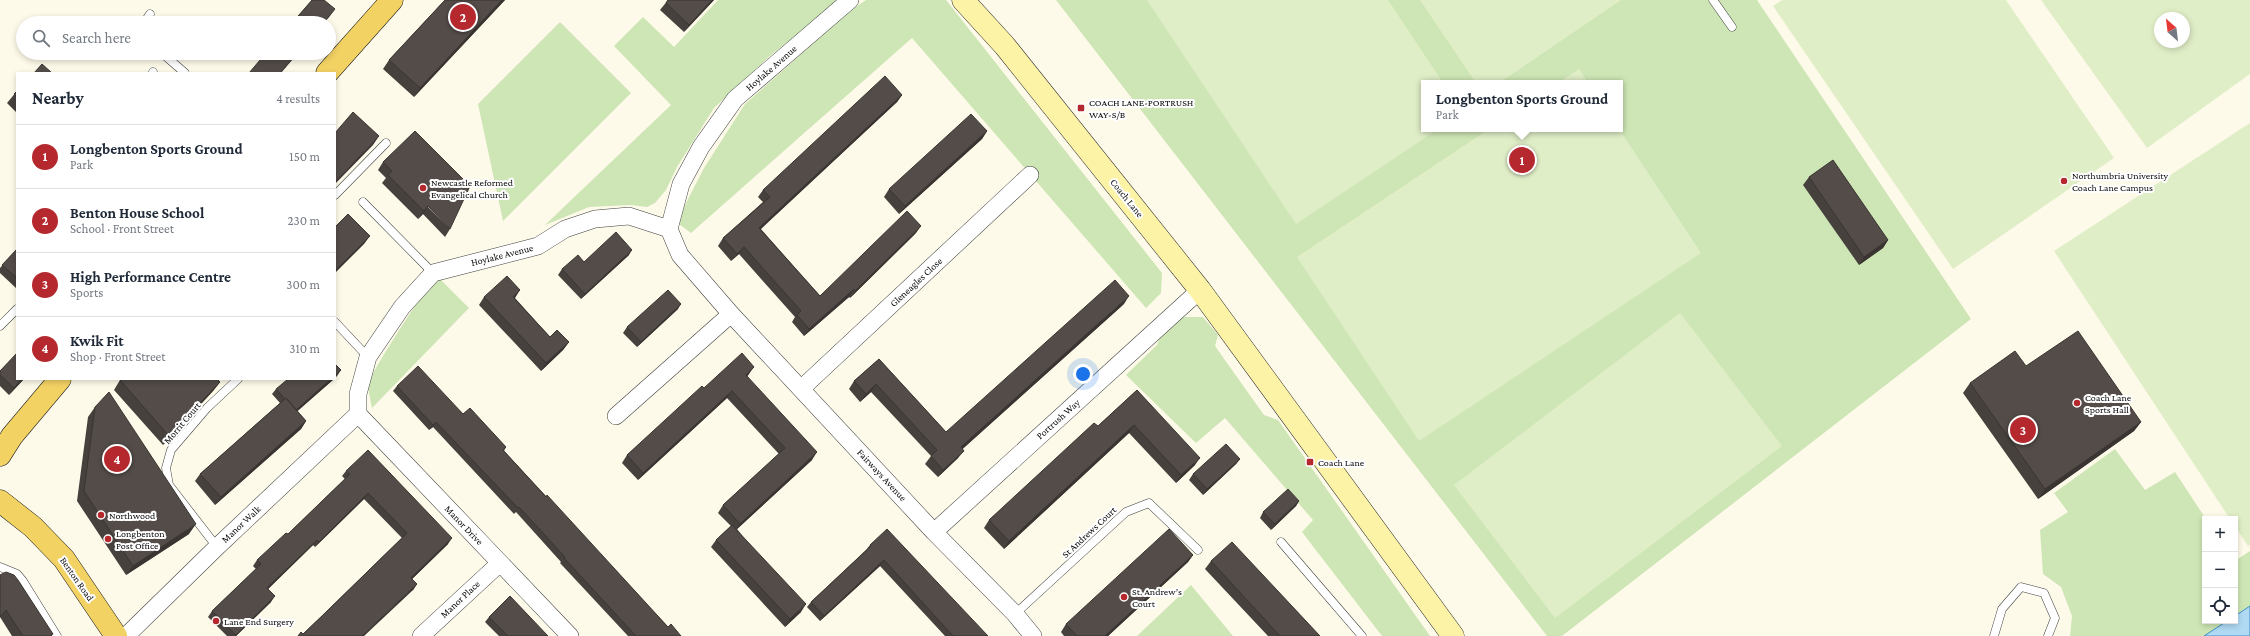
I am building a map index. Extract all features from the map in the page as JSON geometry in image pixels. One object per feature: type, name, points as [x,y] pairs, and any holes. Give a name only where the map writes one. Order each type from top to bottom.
[{"type":"main road","points":[[327,72],[392,0]]},
{"type":"main road","points":[[0,455],[12,436],[59,380]]},
{"type":"main road","name":"Benton Road","points":[[0,501],[33,527],[64,559],[116,636]]},
{"type":"street","name":"Hoylake Avenue","points":[[433,273],[538,246],[566,229],[595,219],[629,216],[669,229],[681,184],[701,147],[734,99],[850,0]]},
{"type":"street","name":"Coach Lane","points":[[963,0],[1005,46],[1200,290],[1453,636]]},
{"type":"street","name":"Gleneagles Close","points":[[802,388],[1030,175]]},
{"type":"street","name":"Fairways Avenue","points":[[669,229],[680,255],[731,314],[802,388],[934,532],[1015,614],[1033,636]]},
{"type":"street","points":[[358,414],[358,394],[368,357],[402,307],[433,273]]},
{"type":"street","name":"Portrush Way","points":[[934,532],[1200,290]]},
{"type":"street","points":[[616,416],[731,314]]},
{"type":"street","name":"Manor Walk","points":[[126,636],[217,547],[358,414]]},
{"type":"street","name":"Manor Drive","points":[[358,414],[570,636]]},
{"type":"street","name":"Manor Place","points":[[421,636],[500,563]]},
{"type":"lane","points":[[1713,0],[1732,27]]},
{"type":"lane","points":[[170,60],[184,72]]},
{"type":"lane","points":[[336,194],[386,143]]},
{"type":"lane","points":[[363,202],[433,273]]},
{"type":"lane","points":[[0,326],[16,310]]},
{"type":"lane","points":[[336,323],[368,357]]},
{"type":"lane","name":"Morrit Court","points":[[217,547],[169,485],[166,468],[171,450],[207,408],[237,380]]},
{"type":"lane","name":"St Andrews Court","points":[[1015,614],[1126,512],[1149,503],[1198,550]]},
{"type":"lane","points":[[1281,542],[1362,636]]},
{"type":"lane","points":[[0,568],[17,574],[23,581],[57,636]]},
{"type":"lane","points":[[1994,636],[2002,609],[2021,587],[2044,593],[2055,618],[2048,636]]},
{"type":"green space","points":[[718,0],[841,0],[771,55],[714,108],[677,167],[666,190],[655,203],[647,207],[631,205],[589,207],[545,225],[671,105],[614,46],[643,17],[674,47]]},
{"type":"green space","points":[[866,0],[946,0],[1162,273],[1161,293],[1146,308],[912,38],[691,233],[679,224],[684,207],[704,168],[745,104],[851,10]]},
{"type":"green space","points":[[1056,0],[1757,0],[1971,319],[1562,636],[1547,636]]},
{"type":"green space","points":[[1147,0],[1388,0],[1441,80],[1421,80],[1421,132],[1434,132],[1296,224]]},
{"type":"green space","points":[[1420,0],[1621,0],[1503,80],[1474,80]]},
{"type":"green space","points":[[1782,0],[2006,0],[2114,158],[1953,269],[1773,6]]},
{"type":"green space","points":[[2041,0],[2250,0],[2250,74],[2147,148]]},
{"type":"green space","points":[[560,22],[631,93],[503,221],[478,104]]},
{"type":"green space","points":[[1579,69],[1586,80],[1562,80]]},
{"type":"green space","points":[[2250,123],[2250,545],[2248,546],[2238,531],[2238,516],[2228,516],[2054,251]]},
{"type":"green space","points":[[1484,132],[1621,132],[1701,253],[1419,441],[1297,257]]},
{"type":"green space","points":[[438,277],[469,308],[372,408],[367,383],[409,315]]},
{"type":"green space","points":[[1680,313],[1782,446],[1555,618],[1454,485]]},
{"type":"green space","points":[[1180,317],[1203,317],[1218,335],[1215,346],[1264,415],[1278,420],[1430,636],[1382,636],[1302,532],[1313,520],[1225,418],[1196,443],[1126,375],[1157,345],[1162,332]]},
{"type":"green space","points":[[2115,449],[2145,490],[2175,472],[2204,516],[2202,516],[2202,624],[2222,624],[2204,636],[2070,636],[2072,616],[2061,587],[2043,574],[2040,530],[2068,512],[2054,493]]},
{"type":"green space","points":[[2250,551],[2250,606],[2238,614],[2238,588],[2238,559]]},
{"type":"green space","points":[[1191,585],[1233,636],[1137,636]]},
{"type":"water","points":[[2250,606],[2250,636],[2204,636],[2222,624],[2238,624],[2238,614]]},
{"type":"building","points":[[312,0],[324,0],[335,9],[329,16],[298,16]]},
{"type":"building","points":[[445,0],[502,0],[420,88],[389,60]]},
{"type":"building","points":[[668,0],[712,0],[689,25],[666,3]]},
{"type":"building","points":[[260,60],[291,60],[281,72],[250,72]]},
{"type":"building","points":[[42,64],[51,72],[35,72]]},
{"type":"building","points":[[885,76],[902,95],[759,228],[820,296],[907,211],[921,226],[855,291],[854,289],[809,329],[797,315],[801,311],[744,247],[737,254],[723,238],[770,197],[763,190]]},
{"type":"building","points":[[353,112],[379,136],[336,181],[336,132]]},
{"type":"building","points":[[971,114],[987,131],[905,206],[889,189]]},
{"type":"building","name":"Newcastle Reformed Evangelical Church","points":[[415,131],[470,186],[450,229],[428,206],[424,211],[388,175],[392,171],[383,162]]},
{"type":"building","points":[[1833,160],[1888,240],[1864,257],[1809,177]]},
{"type":"building","points":[[348,214],[370,236],[336,270],[336,226]]},
{"type":"building","points":[[616,232],[632,250],[585,294],[562,269],[578,255],[584,262]]},
{"type":"building","points":[[16,250],[16,277],[2,265]]},
{"type":"building","points":[[507,276],[520,290],[513,297],[550,337],[557,330],[569,342],[546,363],[484,297]]},
{"type":"building","points":[[1115,280],[1129,296],[961,447],[964,451],[943,470],[931,456],[937,450],[876,384],[866,394],[854,381],[879,359],[946,432]]},
{"type":"building","points":[[668,290],[681,304],[641,342],[627,327]]},
{"type":"building","points":[[2078,331],[2141,422],[2045,489],[1970,383],[2015,351],[2026,366]]},
{"type":"building","points":[[742,353],[754,367],[746,375],[817,452],[740,524],[723,505],[785,448],[732,391],[643,473],[627,455],[702,386],[704,388]]},
{"type":"building","points":[[16,354],[16,380],[21,380],[14,388],[0,375],[0,371]]},
{"type":"building","points":[[336,365],[341,370],[336,375]]},
{"type":"building","points":[[418,366],[463,414],[470,408],[506,447],[503,450],[546,497],[547,495],[668,627],[671,624],[681,636],[636,636],[519,507],[518,508],[436,422],[433,425],[397,386]]},
{"type":"building","points":[[120,380],[218,380],[220,382],[169,436]]},
{"type":"building","points":[[287,380],[330,380],[296,410],[276,389]]},
{"type":"building","points":[[1137,390],[1200,458],[1181,475],[1134,425],[1009,541],[989,520],[1094,423],[1098,426]]},
{"type":"building","points":[[109,392],[196,524],[133,566],[84,491],[95,407]]},
{"type":"building","points":[[286,398],[306,421],[221,497],[200,474]]},
{"type":"building","points":[[1226,444],[1240,459],[1207,489],[1193,474]]},
{"type":"building","points":[[368,450],[452,538],[411,578],[417,584],[362,636],[298,636],[301,632],[303,634],[407,533],[368,493],[319,542],[317,540],[267,588],[275,596],[236,635],[212,611],[261,564],[257,560],[286,533],[288,534],[350,474],[346,471]]},
{"type":"building","points":[[1288,489],[1299,501],[1275,524],[1263,512]]},
{"type":"building","points":[[732,525],[806,604],[790,619],[716,540]]},
{"type":"building","points":[[887,529],[988,636],[953,636],[884,560],[824,616],[811,602]]},
{"type":"building","name":"St. Andrew’s Court","points":[[1169,529],[1193,555],[1105,636],[1077,636],[1066,624]]},
{"type":"building","name":"St. Andrew’s Court","points":[[1232,542],[1320,636],[1280,636],[1211,561]]},
{"type":"building","points":[[6,572],[14,575],[18,580],[53,634],[51,636],[23,636],[6,610],[0,617],[0,575]]},
{"type":"building","points":[[510,596],[548,636],[508,636],[489,617]]},
{"type":"place","name":"Benton House School","points":[[463,17]]},
{"type":"place","name":"COACH LANE-PORTRUSH WAY-S/B","points":[[1081,108]]},
{"type":"place","name":"Longbenton Sports Ground","points":[[1522,160]]},
{"type":"place","name":"Northumbria University Coach Lane Campus","points":[[2064,181]]},
{"type":"place","name":"Newcastle Reformed Evangelical Church","points":[[423,188]]},
{"type":"place","name":"Coach Lane Sports Hall","points":[[2077,403]]},
{"type":"place","name":"High Performance Centre","points":[[2023,430]]},
{"type":"place","name":"Kwik Fit","points":[[117,459]]},
{"type":"place","name":"Coach Lane","points":[[1310,462]]},
{"type":"place","name":"Northwood","points":[[101,515]]},
{"type":"place","name":"Longbenton Post Office","points":[[108,539]]},
{"type":"place","name":"St. Andrew’s Court","points":[[1124,597]]},
{"type":"place","name":"Lane End Surgery","points":[[216,621]]}]
